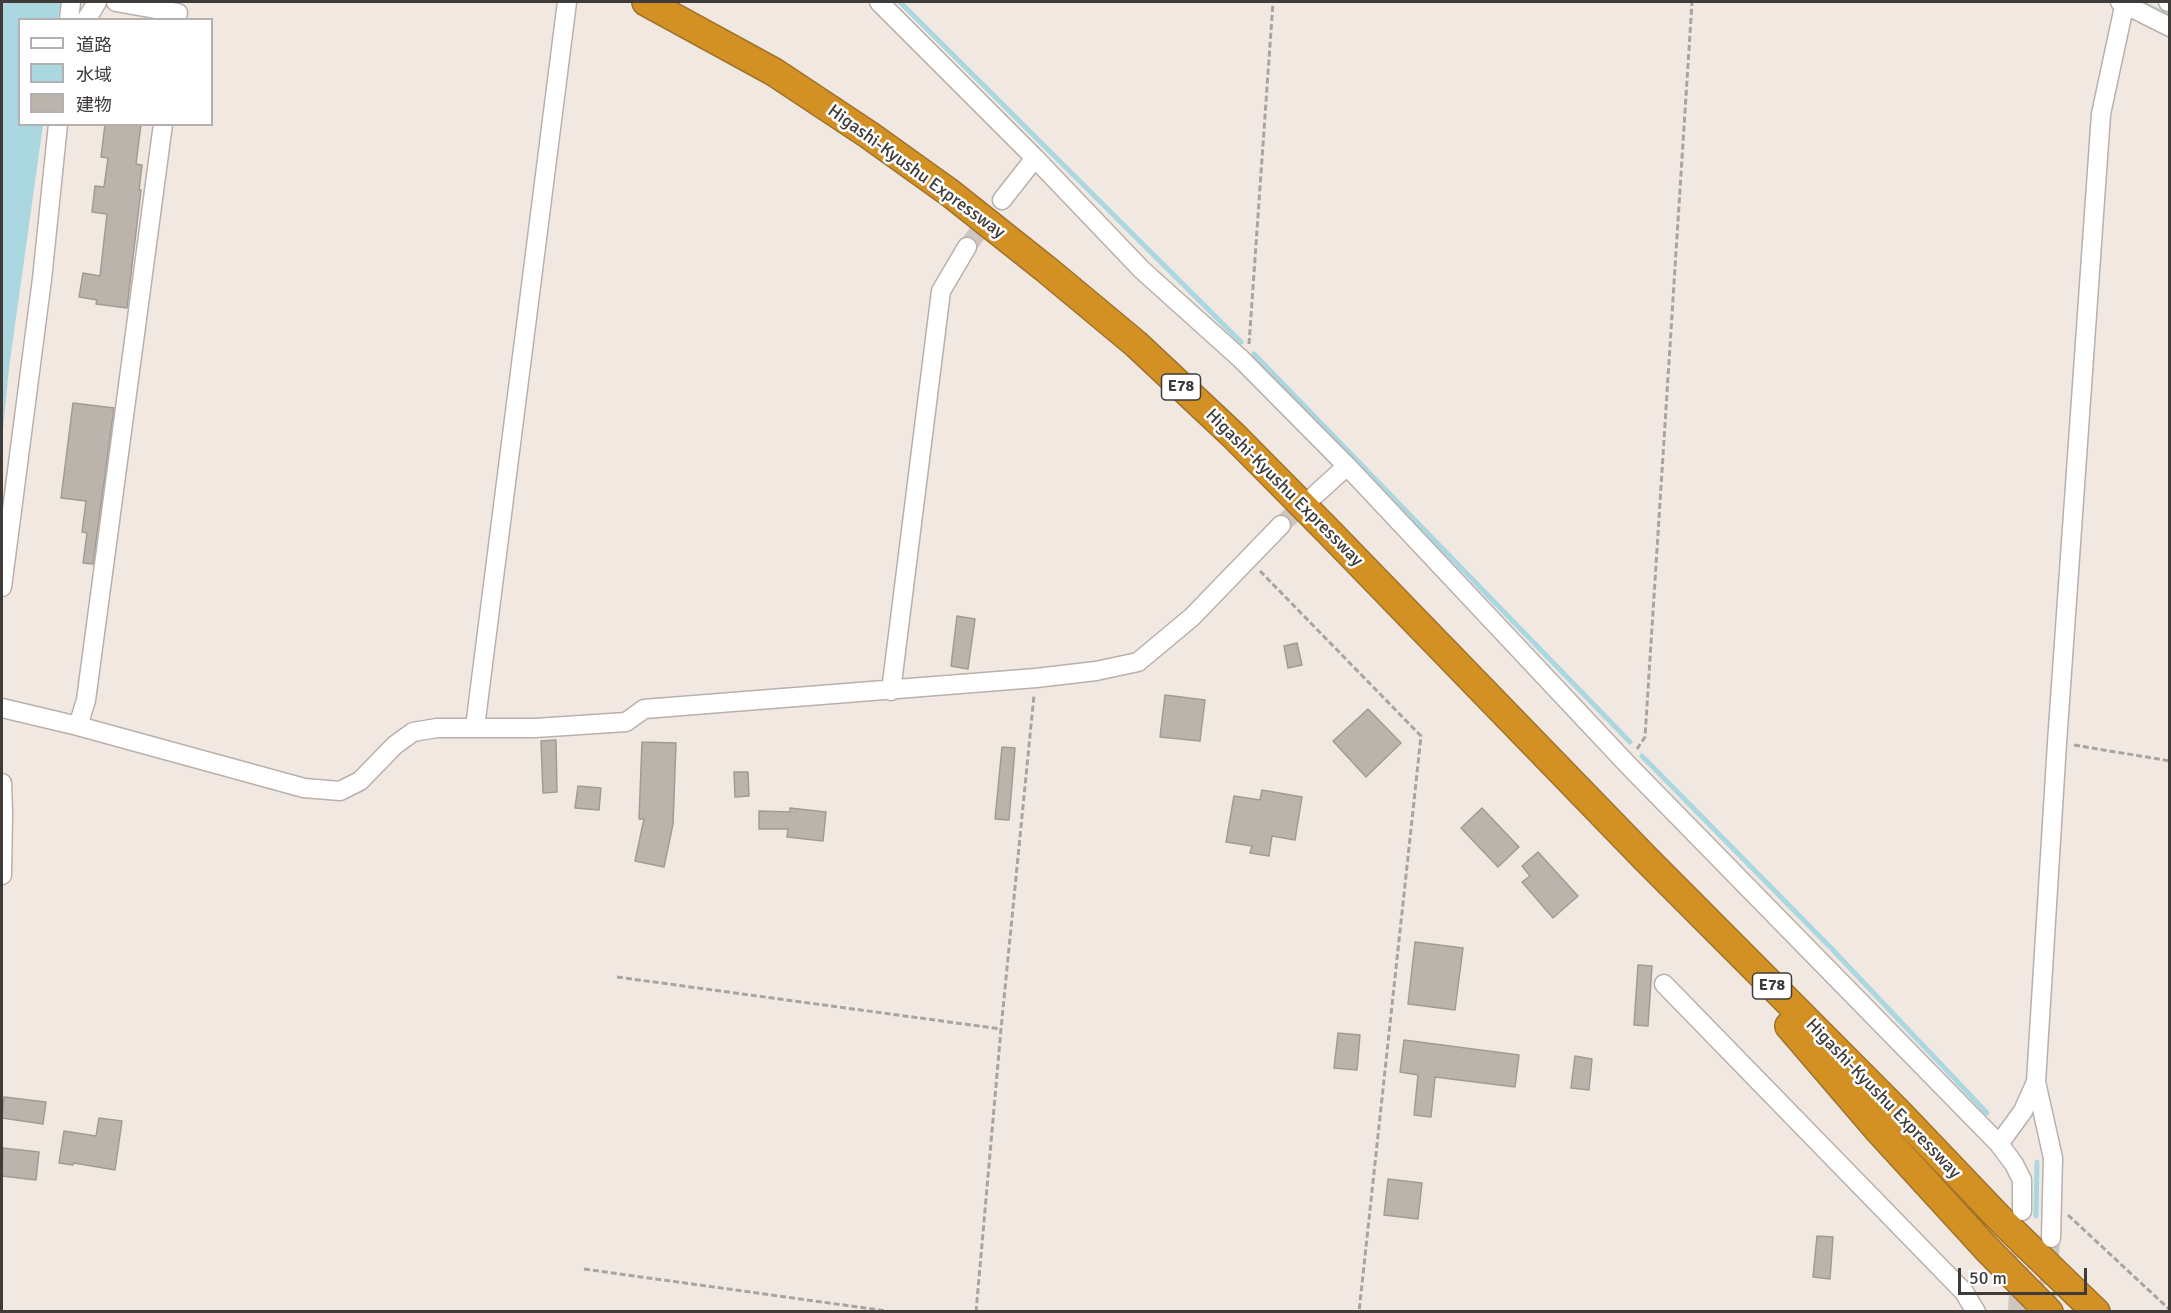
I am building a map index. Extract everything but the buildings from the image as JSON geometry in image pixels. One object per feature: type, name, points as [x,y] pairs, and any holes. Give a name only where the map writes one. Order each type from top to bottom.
[{"type":"highway","name":"Higashi-Kyushu Expressway","points":[[646,2],[774,72],[869,135],[958,200],[1136,344],[1234,436],[2004,1223],[2096,1311]]},
{"type":"highway","name":"Higashi-Kyushu Expressway","points":[[1646,859],[1879,1131],[1986,1248],[2049,1311]]},
{"type":"street","points":[[69,18],[71,2]]},
{"type":"street","points":[[87,18],[97,2]]},
{"type":"street","points":[[116,2],[178,11]]},
{"type":"street","points":[[475,727],[567,2]]},
{"type":"street","points":[[879,2],[1035,158],[1142,270],[1241,359],[1347,466],[1628,765],[1999,1144],[2014,1164],[2022,1180],[2022,1210]]},
{"type":"street","points":[[2051,1238],[2053,1158],[2036,1082],[2101,114],[2123,2],[2169,27]]},
{"type":"street","points":[[2,587],[42,279],[58,126]]},
{"type":"street","points":[[78,726],[86,700],[163,126]]},
{"type":"street","points":[[1002,200],[1035,158]]},
{"type":"street","points":[[891,691],[940,291],[967,247]]},
{"type":"street","points":[[1315,495],[1347,466]]},
{"type":"street","points":[[2,708],[78,726],[303,788],[340,791],[360,781],[395,745],[413,732],[437,728],[535,728],[626,722],[644,709],[1036,678],[1096,671],[1138,662],[1192,617],[1281,525]]},
{"type":"street","points":[[2,783],[2,874]]},
{"type":"street","points":[[1664,984],[1964,1292],[1976,1311]]},
{"type":"street","points":[[1999,1144],[2023,1111],[2036,1082]]},
{"type":"path","points":[[1241,359],[1249,346],[1273,2]]},
{"type":"path","points":[[1628,765],[1645,737],[1692,2]]},
{"type":"path","points":[[1248,560],[1421,736],[1359,1311]]},
{"type":"path","points":[[976,1311],[1036,678]]},
{"type":"path","points":[[2057,743],[2169,761]]},
{"type":"path","points":[[617,977],[1001,1029]]},
{"type":"path","points":[[2051,1200],[2169,1310]]},
{"type":"path","points":[[584,1269],[894,1311]]},
{"type":"water","points":[[2,2],[61,2],[58,18],[18,18],[18,126],[43,126],[9,368],[2,440]]},
{"type":"waterway","points":[[900,2],[1241,342]]},
{"type":"waterway","points":[[2139,2],[2170,16]]},
{"type":"waterway","points":[[1254,354],[1630,742]]},
{"type":"waterway","points":[[1642,756],[1831,948],[1987,1113]]},
{"type":"waterway","points":[[2036,1216],[2037,1162]]},
{"type":"tunnel","points":[[967,247],[1002,200]]},
{"type":"tunnel","points":[[1281,525],[1311,498]]},
{"type":"tunnel","points":[[2017,1312],[2021,1232]]},
{"type":"tunnel","points":[[2047,1312],[2051,1238]]}]
